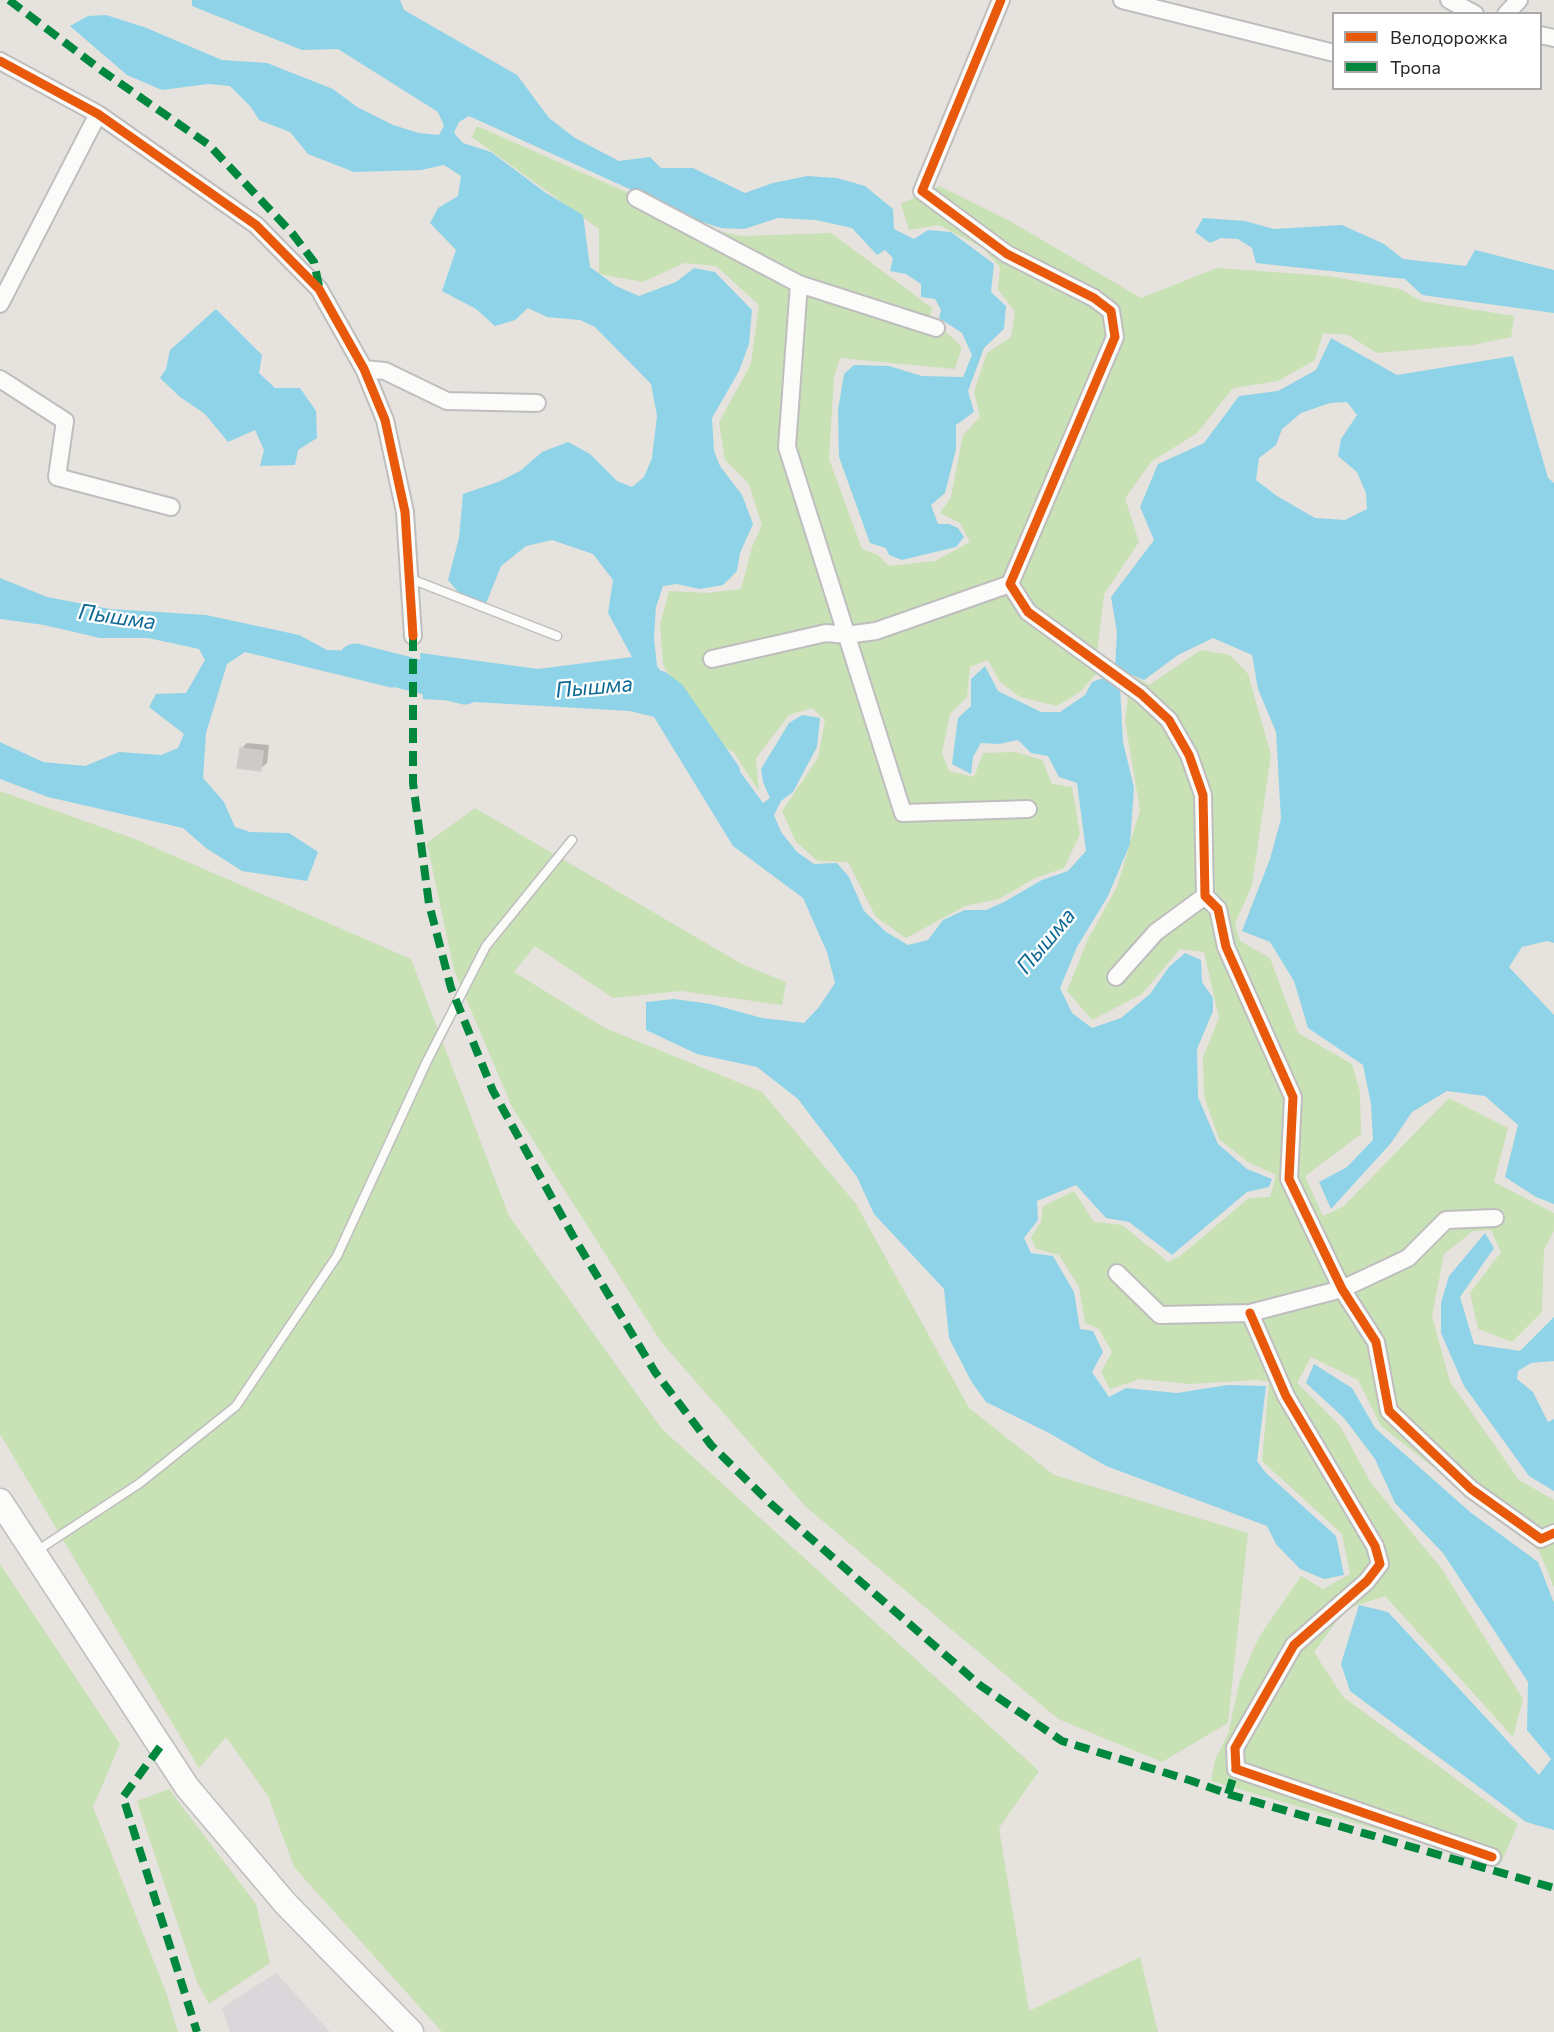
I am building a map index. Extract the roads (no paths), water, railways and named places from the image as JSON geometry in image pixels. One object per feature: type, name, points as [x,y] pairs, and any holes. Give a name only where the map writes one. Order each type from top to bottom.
[{"type":"street","points":[[712,659],[826,633],[846,635],[876,631],[1010,584],[1115,337],[1111,311],[1094,298],[1008,254],[922,191],[1001,0]]},
{"type":"street","points":[[1122,0],[1332,52]]},
{"type":"street","points":[[1449,0],[1471,12]]},
{"type":"street","points":[[1508,12],[1519,0]]},
{"type":"street","points":[[0,61],[98,114],[256,225],[319,289],[364,369],[385,420],[405,512],[413,636]]},
{"type":"street","points":[[0,304],[98,114]]},
{"type":"street","points":[[636,198],[799,284],[936,328]]},
{"type":"street","points":[[799,284],[787,447],[903,813],[1028,809]]},
{"type":"street","points":[[364,369],[385,371],[447,401],[537,404]]},
{"type":"street","points":[[0,379],[65,422],[57,477],[171,507]]},
{"type":"street","points":[[1010,584],[1028,612],[1141,694],[1169,720],[1189,755],[1203,795],[1205,896],[1218,909],[1226,947],[1293,1097],[1289,1179],[1342,1289],[1376,1342],[1389,1411],[1471,1489],[1541,1539],[1554,1533]]},
{"type":"street","points":[[1116,977],[1156,932],[1205,896]]},
{"type":"street","points":[[1117,1273],[1160,1315],[1250,1313],[1342,1289],[1408,1258],[1446,1220],[1496,1218]]},
{"type":"street","points":[[1250,1313],[1286,1396],[1375,1546],[1380,1564],[1368,1581],[1294,1645],[1236,1748],[1236,1769],[1492,1857]]},
{"type":"street","points":[[0,1501],[187,1787],[285,1903],[411,2032]]},
{"type":"lane","points":[[411,579],[557,636]]},
{"type":"lane","points":[[34,1553],[140,1483],[236,1406],[337,1256],[427,1061],[486,946],[572,840]]},
{"type":"water","points":[[192,0],[400,0],[404,10],[517,75],[549,118],[575,138],[619,161],[650,157],[661,168],[693,168],[745,193],[773,183],[807,176],[837,178],[865,186],[893,209],[894,229],[914,239],[928,230],[951,232],[994,264],[991,292],[1006,306],[1004,329],[984,348],[968,391],[974,412],[956,425],[956,449],[945,493],[931,505],[938,524],[949,524],[958,528],[964,537],[956,547],[902,560],[889,555],[886,548],[870,543],[839,457],[838,410],[844,374],[854,365],[889,366],[922,376],[963,377],[972,355],[962,333],[939,318],[941,310],[935,299],[921,297],[921,284],[906,274],[890,271],[893,258],[885,250],[877,255],[852,228],[816,220],[778,218],[744,229],[721,228],[655,207],[636,192],[469,116],[459,122],[454,133],[463,143],[491,152],[546,193],[583,215],[590,267],[616,286],[639,296],[676,282],[694,268],[715,272],[752,310],[749,344],[739,371],[712,418],[714,451],[720,466],[742,495],[753,524],[740,553],[737,571],[723,585],[700,589],[677,584],[663,586],[656,607],[654,638],[657,666],[670,683],[695,737],[730,758],[763,803],[770,798],[763,782],[761,769],[789,723],[802,715],[820,718],[817,747],[793,792],[781,801],[774,815],[781,832],[797,852],[814,864],[837,863],[849,877],[864,911],[886,932],[908,945],[928,940],[943,920],[965,910],[986,910],[1004,902],[1042,880],[1068,871],[1086,851],[1077,783],[1059,777],[1048,756],[1031,753],[1018,740],[999,744],[981,743],[973,757],[971,774],[952,764],[958,718],[971,706],[971,679],[985,666],[998,691],[1041,712],[1060,712],[1085,695],[1092,682],[1107,677],[1120,688],[1123,742],[1134,788],[1130,844],[1108,896],[1077,947],[1060,988],[1072,1013],[1092,1028],[1121,1018],[1150,994],[1169,967],[1185,953],[1201,960],[1202,982],[1213,998],[1213,1011],[1197,1049],[1198,1097],[1218,1144],[1247,1169],[1272,1179],[1269,1187],[1247,1192],[1172,1255],[1129,1222],[1106,1218],[1076,1185],[1037,1201],[1038,1220],[1024,1238],[1031,1253],[1053,1256],[1074,1292],[1080,1329],[1093,1331],[1103,1352],[1092,1372],[1109,1397],[1126,1388],[1177,1393],[1228,1385],[1266,1386],[1257,1461],[1266,1473],[1336,1536],[1344,1575],[1324,1579],[1300,1569],[1276,1544],[1267,1526],[1106,1466],[1049,1433],[986,1402],[971,1381],[949,1338],[944,1289],[874,1214],[857,1177],[798,1099],[757,1067],[697,1054],[646,1030],[646,1002],[674,999],[711,1004],[762,1018],[804,1023],[819,1007],[835,983],[827,952],[803,898],[733,846],[654,717],[630,711],[423,699],[420,653],[538,669],[632,657],[608,613],[613,580],[593,554],[552,540],[526,546],[501,566],[485,606],[463,598],[448,580],[459,538],[463,494],[498,482],[520,471],[542,452],[568,442],[590,454],[617,481],[632,487],[644,477],[652,458],[657,416],[651,384],[595,327],[580,320],[547,317],[528,308],[515,320],[495,326],[476,309],[442,291],[456,250],[430,223],[438,208],[458,196],[461,176],[444,165],[421,170],[354,172],[308,154],[290,132],[259,120],[251,107],[230,86],[208,84],[162,90],[127,75],[70,26],[88,16],[106,15],[144,27],[222,60],[267,63],[333,89],[357,107],[393,125],[419,133],[439,135],[444,126],[438,112],[338,49],[302,50],[192,6]]},
{"type":"water","points":[[1203,218],[1245,221],[1274,229],[1342,225],[1384,244],[1403,259],[1466,266],[1475,250],[1554,270],[1554,313],[1422,295],[1405,279],[1256,263],[1252,248],[1238,239],[1221,238],[1210,243],[1195,232]]},
{"type":"water","points":[[216,309],[262,355],[259,373],[275,388],[300,388],[316,411],[317,438],[298,450],[295,465],[260,466],[264,450],[255,430],[228,442],[205,414],[180,397],[160,378],[166,369],[170,350]]},
{"type":"water","points":[[1331,338],[1397,375],[1513,356],[1548,478],[1554,483],[1554,943],[1547,941],[1522,947],[1509,967],[1554,1015],[1554,1204],[1536,1197],[1505,1177],[1518,1125],[1485,1096],[1447,1091],[1412,1112],[1391,1143],[1331,1209],[1319,1182],[1347,1167],[1373,1140],[1371,1104],[1363,1065],[1308,1028],[1294,981],[1270,942],[1242,931],[1270,859],[1281,819],[1276,732],[1258,689],[1252,655],[1213,638],[1178,655],[1144,680],[1115,668],[1117,632],[1111,597],[1154,540],[1140,507],[1158,464],[1204,443],[1239,396],[1278,391],[1316,370]],"holes":[[[1347,402],[1357,415],[1341,439],[1338,456],[1357,472],[1366,493],[1367,509],[1345,520],[1315,518],[1277,496],[1256,480],[1259,458],[1276,445],[1282,429],[1301,413],[1330,403]]]},
{"type":"water","points":[[0,578],[47,597],[110,609],[206,615],[299,635],[327,650],[361,651],[402,659],[393,688],[245,652],[227,664],[206,733],[203,778],[224,802],[235,827],[250,832],[289,833],[318,852],[307,881],[242,871],[206,848],[183,828],[48,797],[0,779],[0,742],[43,762],[85,766],[119,752],[161,755],[178,748],[184,734],[149,707],[156,694],[186,693],[205,660],[199,649],[148,638],[100,638],[44,625],[0,619]]},
{"type":"water","points":[[1485,1233],[1494,1248],[1460,1297],[1474,1344],[1520,1351],[1554,1317],[1554,1361],[1531,1363],[1518,1371],[1517,1379],[1533,1392],[1548,1422],[1554,1419],[1554,1491],[1529,1476],[1464,1386],[1441,1333],[1441,1303],[1449,1276]]},
{"type":"water","points":[[1314,1364],[1352,1388],[1375,1428],[1470,1512],[1538,1562],[1554,1603],[1554,1830],[1526,1822],[1350,1691],[1341,1664],[1359,1605],[1388,1612],[1539,1775],[1551,1759],[1527,1730],[1528,1682],[1443,1553],[1395,1503],[1375,1459],[1344,1418],[1306,1383]]},
{"type":"waterway","name":"Пышма","points":[[355,660],[465,688]]},
{"type":"waterway","name":"Пышма","points":[[658,687],[670,696],[724,774]]}]
